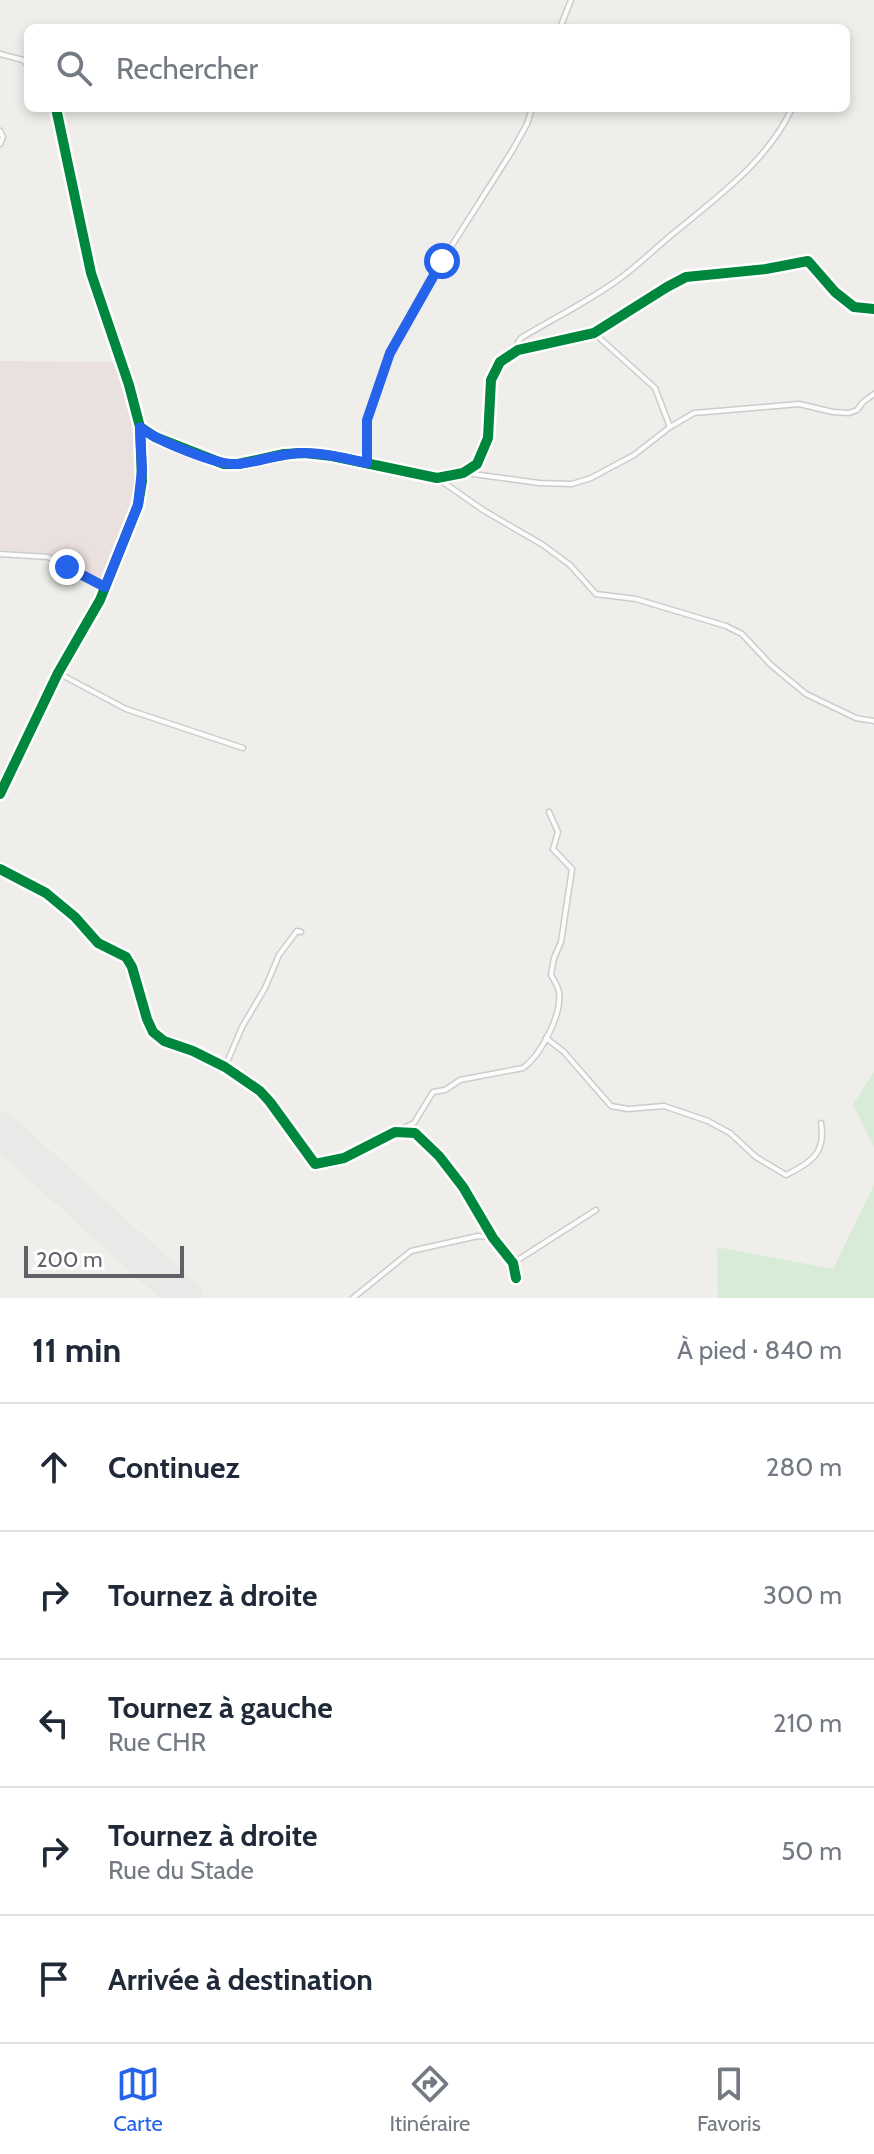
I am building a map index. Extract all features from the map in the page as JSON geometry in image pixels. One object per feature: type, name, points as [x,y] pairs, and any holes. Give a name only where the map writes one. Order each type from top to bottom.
[{"type":"street","points":[[562,24],[571,0]]},
{"type":"street","points":[[0,54],[24,61]]},
{"type":"street","points":[[0,794],[58,673],[100,600],[138,505],[142,470],[140,427],[91,273],[57,112]]},
{"type":"street","points":[[367,463],[367,420],[390,353],[442,261],[512,151],[531,112]]},
{"type":"street","points":[[518,350],[521,338],[613,284],[707,206],[753,163],[778,133],[790,112]]},
{"type":"street","points":[[0,131],[3,137],[0,144]]},
{"type":"street","points":[[463,473],[477,464],[488,438],[491,380],[500,362],[518,350],[594,333],[686,277],[766,269],[808,261],[835,292],[854,307],[874,309]]},
{"type":"street","points":[[594,333],[655,388],[670,427]]},
{"type":"street","points":[[437,478],[463,473],[548,484],[582,482],[634,455],[694,413],[799,404],[849,413],[857,410],[874,394]]},
{"type":"street","points":[[140,427],[155,437],[224,464],[305,453],[437,478],[483,510],[543,545],[570,565],[596,594],[636,599],[726,626],[742,634],[771,665],[806,694],[856,718],[874,721]]},
{"type":"street","points":[[0,554],[48,557],[105,587]]},
{"type":"street","points":[[58,673],[126,709],[243,748]]},
{"type":"street","points":[[0,869],[46,893],[75,917],[98,943],[126,957],[132,967],[150,1027],[159,1038],[225,1067],[260,1091],[315,1164],[344,1158],[414,1123],[433,1092],[445,1090],[460,1080],[523,1068],[546,1038],[559,1009],[559,989],[551,975],[561,942],[572,869],[553,849],[558,832],[549,812]]},
{"type":"street","points":[[225,1067],[279,955],[297,931],[301,932]]},
{"type":"street","points":[[546,1038],[564,1052],[611,1106],[628,1109],[664,1106],[708,1121],[730,1133],[756,1157],[786,1175],[820,1151],[823,1140],[821,1123]]},
{"type":"street","points":[[395,1132],[415,1133],[439,1156],[513,1263],[516,1278]]},
{"type":"street","points":[[513,1263],[596,1210]]},
{"type":"street","points":[[478,1236],[487,1226]]},
{"type":"street","points":[[353,1298],[411,1251],[478,1236],[493,1238]]},
{"type":"shaded area","points":[[0,361],[115,362],[136,424],[137,493],[136,504],[105,578],[95,579],[47,554],[0,550]]},
{"type":"green space","points":[[874,1072],[874,1147],[853,1104]]},
{"type":"green space","points":[[874,1185],[874,1298],[718,1298],[717,1247],[833,1269]]},
{"type":"taxiway","points":[[0,1142],[18,1146]]},
{"type":"runway","points":[[0,1129],[186,1298]]},
{"type":"cycle path","points":[[0,794],[58,673],[100,600],[138,505],[142,481],[140,427],[91,273],[57,112]]},
{"type":"cycle path","points":[[140,427],[155,437],[224,464],[305,453],[437,478],[463,473],[477,464],[488,438],[491,380],[500,362],[518,350],[594,333],[686,277],[766,269],[808,261],[835,292],[854,307],[874,309]]},
{"type":"cycle path","points":[[0,869],[46,893],[75,917],[98,943],[126,957],[153,1032],[164,1041],[225,1067],[260,1091],[315,1164],[344,1158],[395,1132],[415,1133],[439,1156],[463,1187],[493,1238],[513,1263],[516,1278]]},
{"type":"route","points":[[67,567],[105,587],[138,505],[142,470],[140,427],[155,437],[224,464],[293,453],[367,463],[367,420],[390,353],[442,261]]}]
